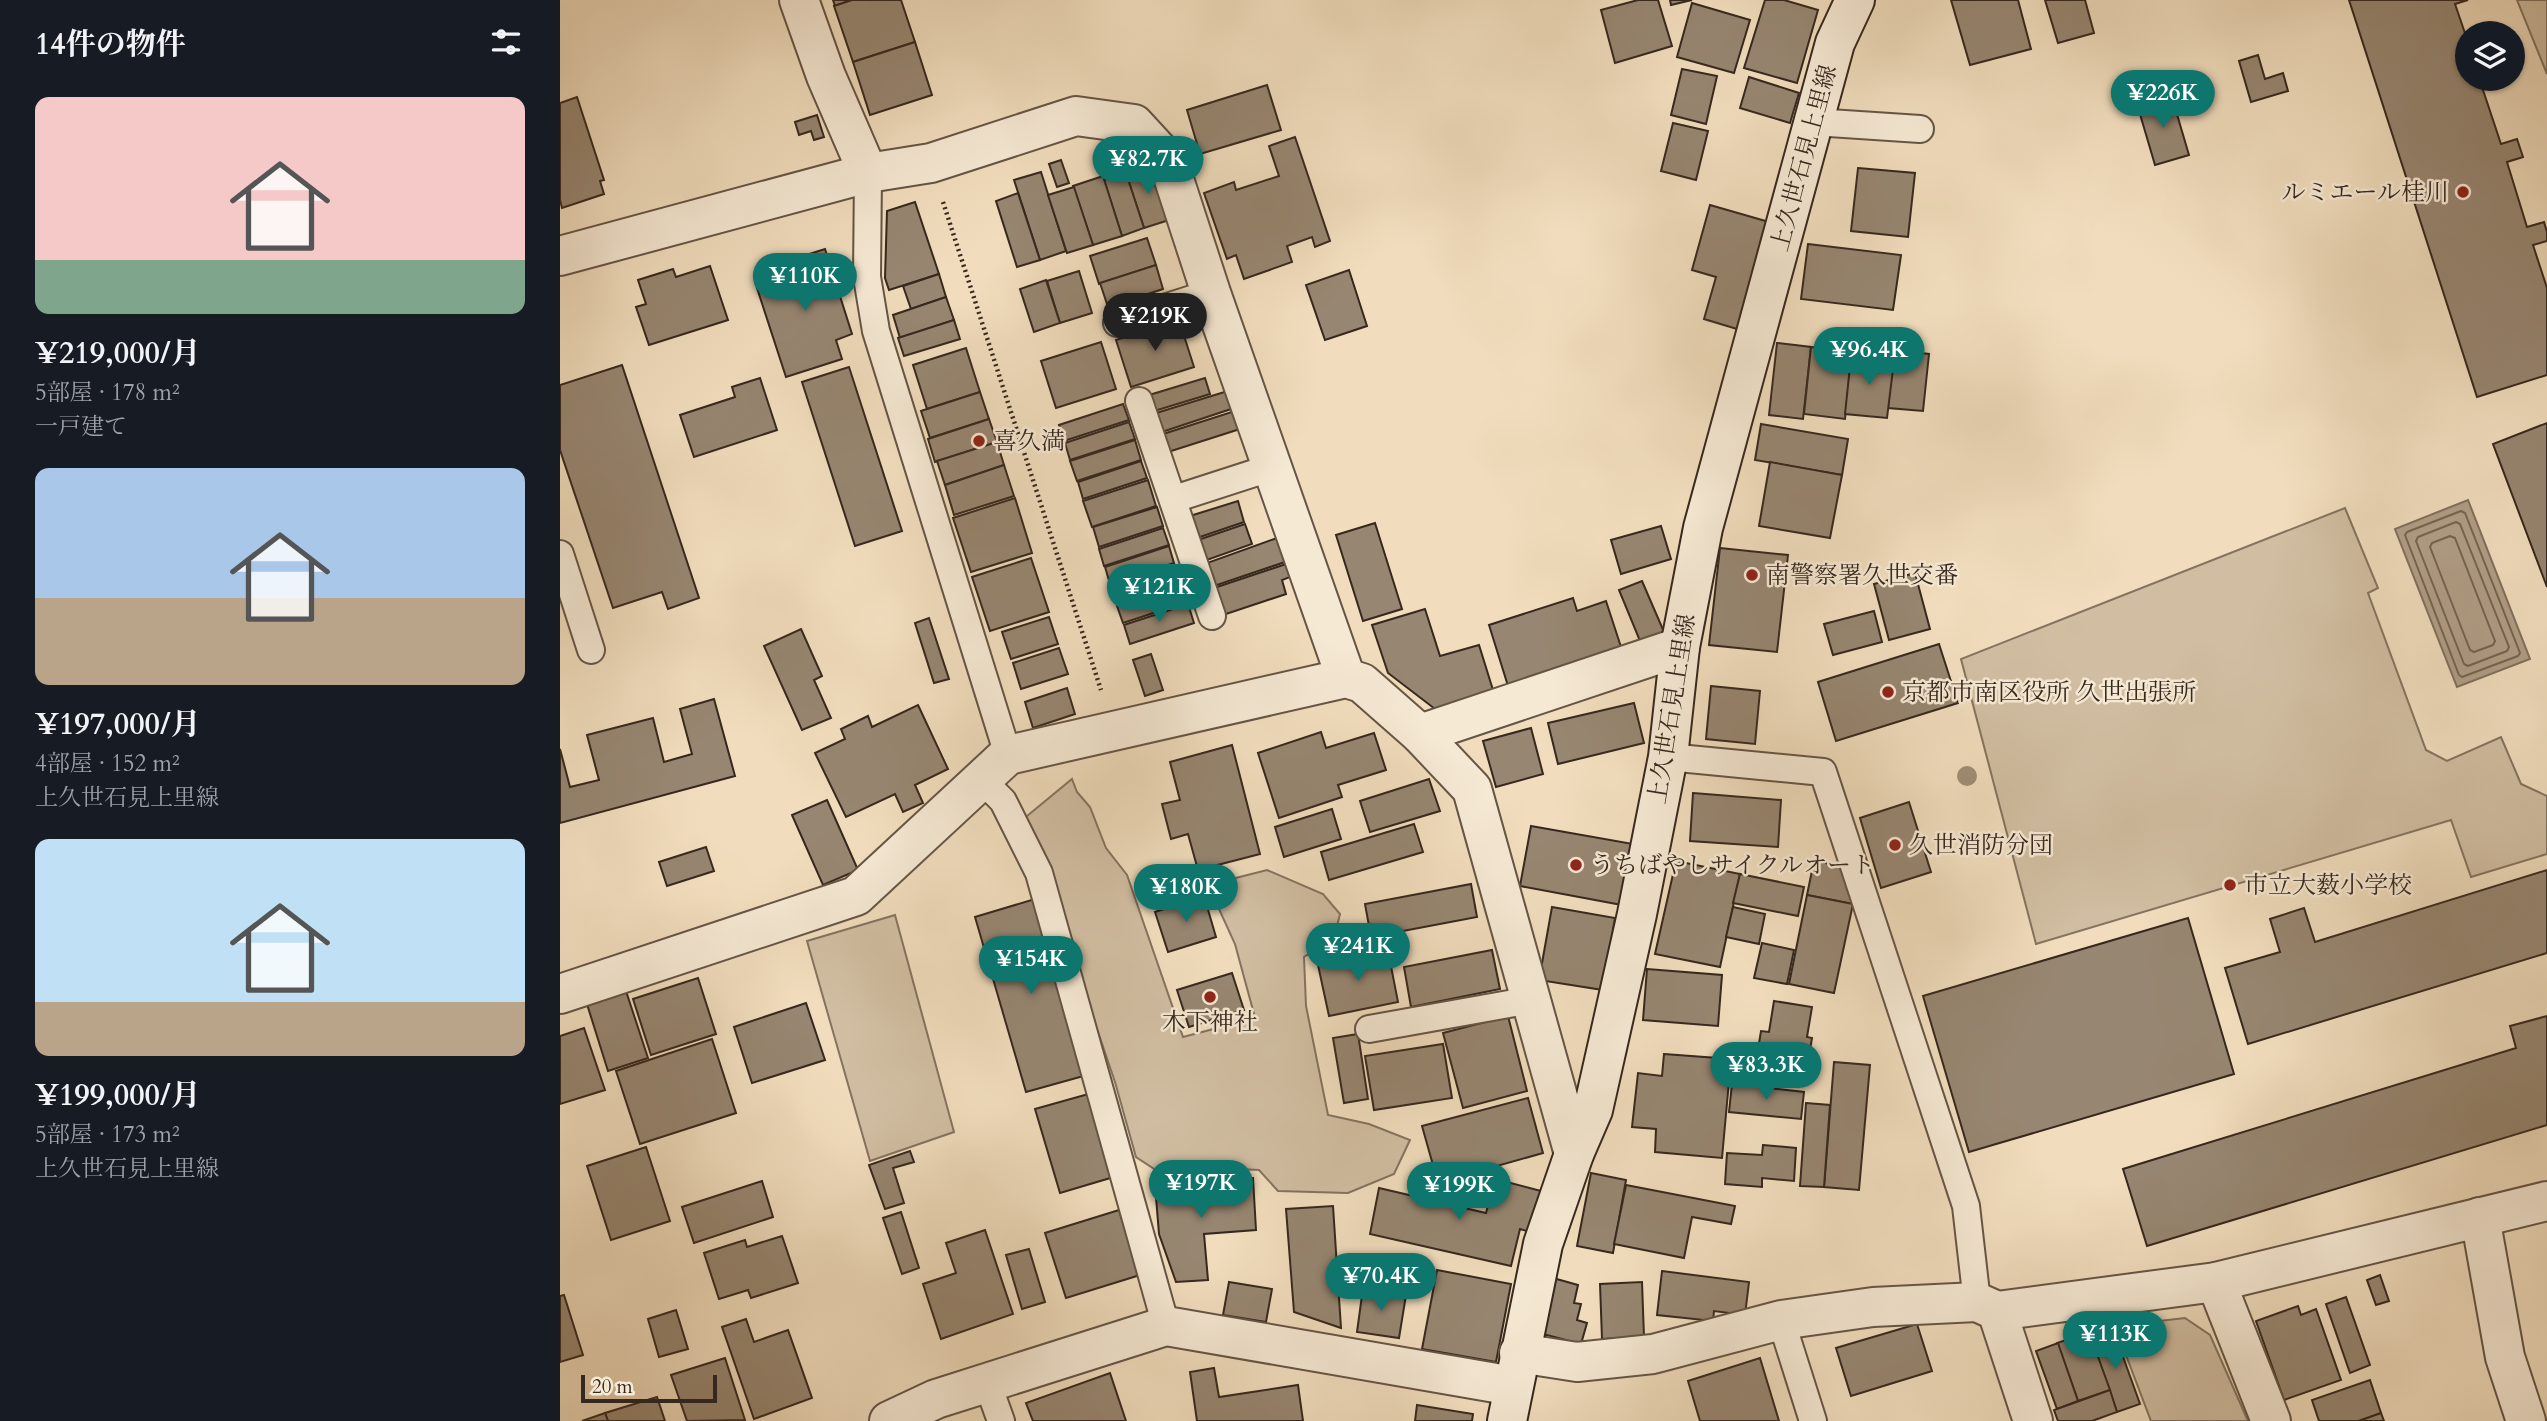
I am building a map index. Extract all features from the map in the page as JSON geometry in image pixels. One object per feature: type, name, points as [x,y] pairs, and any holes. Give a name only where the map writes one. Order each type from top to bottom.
[{"type":"street","points":[[799,0],[826,76],[869,173]]},
{"type":"street","name":"上久世石見上里線","points":[[1513,1387],[1543,1244],[1574,1154],[1593,1110],[1637,914],[1668,757],[1680,647],[1703,528],[1835,43],[1855,0]]},
{"type":"street","points":[[560,256],[869,173],[931,163],[1076,116],[1134,124],[1168,161],[1211,293],[1346,678]]},
{"type":"street","points":[[1420,734],[1680,647]]},
{"type":"street","points":[[560,994],[856,896],[995,767],[1114,731],[1346,678],[1362,683],[1420,734],[1472,789],[1574,1154]]},
{"type":"street","points":[[889,1421],[936,1399],[1166,1326],[1513,1387],[1577,1362],[1653,1354],[1781,1320],[1873,1307],[1987,1307],[2216,1282],[2547,1201]]},
{"type":"street","points":[[2480,1217],[2505,1357],[2526,1421]]},
{"type":"street","points":[[2216,1282],[2271,1421]]},
{"type":"street","points":[[1987,1307],[2034,1421]]},
{"type":"lane","points":[[1814,122],[1920,129]]},
{"type":"lane","points":[[869,173],[867,277],[876,331],[1003,802],[1039,873],[1166,1326]]},
{"type":"lane","points":[[1117,323],[1211,293]]},
{"type":"lane","points":[[1139,401],[1212,615]]},
{"type":"lane","points":[[1174,499],[1273,467]]},
{"type":"lane","points":[[560,554],[590,650]]},
{"type":"lane","points":[[1668,757],[1823,772],[1966,1206],[1987,1307]]},
{"type":"lane","points":[[1369,1029],[1531,1000]]},
{"type":"lane","points":[[1781,1320],[1812,1421]]},
{"type":"lane","points":[[988,1382],[1001,1421]]},
{"type":"path","points":[[931,163],[1114,731]]},
{"type":"shaded area","points":[[2517,0],[2547,0],[2547,74]]},
{"type":"shaded area","points":[[2345,508],[2378,588],[2368,593],[2426,750],[2447,761],[2501,737],[2521,784],[2547,796],[2547,854],[2471,877],[2451,820],[2036,944],[1961,659]]},
{"type":"shaded area","points":[[1072,779],[1077,792],[1090,807],[1106,848],[1127,875],[1183,1037],[1221,1027],[1254,1014],[1235,944],[1208,885],[1267,870],[1323,894],[1340,914],[1334,938],[1304,957],[1306,1006],[1328,1115],[1369,1124],[1410,1140],[1394,1174],[1348,1193],[1278,1191],[1259,1170],[1216,1168],[1165,1176],[1136,1157],[1115,1082],[1026,820],[1027,816]]},
{"type":"shaded area","points":[[895,915],[954,1132],[870,1161],[807,941]]},
{"type":"shaded area","points":[[2185,1318],[2210,1335],[2248,1421],[2151,1421],[2115,1326]]},
{"type":"water","points":[[2468,500],[2530,659],[2457,687],[2395,529]]},
{"type":"building","points":[[833,0],[852,0],[835,6]]},
{"type":"building","points":[[852,0],[901,0],[915,42],[853,62],[834,6]]},
{"type":"building","points":[[1638,0],[1658,0],[1672,46],[1615,63],[1601,10]]},
{"type":"building","points":[[1670,0],[1692,0],[1671,5]]},
{"type":"building","points":[[1765,0],[1784,0],[1818,10],[1797,83],[1744,68]]},
{"type":"building","points":[[1951,0],[2018,0],[2031,49],[1970,65]]},
{"type":"building","points":[[2045,0],[2085,0],[2094,33],[2058,43]]},
{"type":"building","name":"ルミエール桂川","points":[[2349,0],[2468,0],[2455,4],[2461,21],[2455,21],[2455,91],[2483,91],[2501,144],[2517,139],[2523,157],[2507,162],[2527,227],[2544,222],[2547,241],[2533,245],[2547,288],[2547,375],[2477,397]]},
{"type":"building","points":[[1692,3],[1750,20],[1734,73],[1677,57]]},
{"type":"building","points":[[915,42],[932,95],[870,115],[853,62]]},
{"type":"building","points":[[2258,55],[2265,79],[2283,73],[2288,91],[2251,102],[2239,61]]},
{"type":"building","points":[[1682,69],[1717,76],[1706,124],[1671,115]]},
{"type":"building","points":[[1749,77],[1799,93],[1790,123],[1740,108]]},
{"type":"building","points":[[1267,85],[1281,130],[1200,154],[1187,110]]},
{"type":"building","points":[[2171,94],[2189,155],[2155,165],[2137,104]]},
{"type":"building","points":[[577,97],[604,180],[600,181],[604,194],[562,208],[560,103]]},
{"type":"building","points":[[817,115],[824,137],[814,140],[811,131],[799,135],[795,122]]},
{"type":"building","points":[[1673,123],[1708,131],[1696,180],[1661,171]]},
{"type":"building","points":[[1295,137],[1330,241],[1315,247],[1312,237],[1287,246],[1292,262],[1244,279],[1236,255],[1227,259],[1204,193],[1234,182],[1236,190],[1279,176],[1269,146]]},
{"type":"building","points":[[1061,160],[1069,183],[1057,187],[1049,164]]},
{"type":"building","points":[[1151,165],[1169,220],[1144,228],[1126,173]]},
{"type":"building","points":[[1858,168],[1915,173],[1908,237],[1851,231]]},
{"type":"building","points":[[1041,172],[1066,251],[1040,260],[1014,180]]},
{"type":"building","points":[[1126,173],[1144,228],[1122,236],[1104,180]]},
{"type":"building","points":[[1103,176],[1122,236],[1093,245],[1073,186]]},
{"type":"building","points":[[1074,187],[1093,245],[1067,253],[1048,195]]},
{"type":"building","points":[[1018,193],[1040,260],[1017,267],[996,201]]},
{"type":"building","points":[[915,202],[939,274],[889,290],[885,278],[887,211]]},
{"type":"building","points":[[1710,205],[1769,222],[1737,329],[1704,319],[1716,277],[1692,270]]},
{"type":"building","points":[[1147,238],[1156,265],[1099,284],[1090,256]]},
{"type":"building","points":[[1808,244],[1901,255],[1893,310],[1801,299]]},
{"type":"building","points":[[825,249],[852,334],[836,340],[842,359],[786,377],[755,282],[784,273],[781,263]]},
{"type":"building","points":[[1156,265],[1163,289],[1108,307],[1100,283]]},
{"type":"building","points":[[710,266],[728,320],[649,345],[636,307],[646,304],[638,280],[673,269],[676,277]]},
{"type":"building","points":[[1349,270],[1367,326],[1325,340],[1306,285]]},
{"type":"building","points":[[1079,271],[1092,313],[1060,323],[1047,281]]},
{"type":"building","points":[[939,274],[946,297],[911,309],[903,286]]},
{"type":"building","points":[[1046,280],[1060,323],[1034,332],[1020,289]]},
{"type":"building","points":[[946,297],[954,320],[900,338],[893,315]]},
{"type":"building","points":[[954,320],[960,339],[904,356],[898,338]]},
{"type":"building","points":[[1179,320],[1194,367],[1131,387],[1116,340]]},
{"type":"building","points":[[1101,342],[1116,389],[1056,408],[1041,361]]},
{"type":"building","points":[[1777,343],[1811,347],[1803,419],[1769,415]]},
{"type":"building","points":[[1811,347],[1852,351],[1845,419],[1804,414]]},
{"type":"building","points":[[966,348],[980,392],[927,409],[913,365]]},
{"type":"building","points":[[1894,350],[1929,354],[1923,411],[1888,408]]},
{"type":"building","points":[[1851,357],[1894,361],[1887,418],[1845,414]]},
{"type":"building","points":[[622,365],[699,598],[668,609],[662,592],[613,608],[560,450],[560,385]]},
{"type":"building","points":[[849,367],[902,531],[855,546],[802,382]]},
{"type":"building","points":[[760,378],[777,430],[694,457],[680,415],[735,397],[732,387]]},
{"type":"building","points":[[1205,378],[1210,394],[1151,412],[1146,396]]},
{"type":"building","points":[[1231,390],[1237,407],[1159,433],[1153,414]]},
{"type":"building","points":[[980,392],[989,419],[930,438],[921,411]]},
{"type":"building","points":[[1123,404],[1129,420],[1064,441],[1059,425]]},
{"type":"building","points":[[1238,410],[1243,428],[1165,453],[1160,435]]},
{"type":"building","points":[[989,419],[997,442],[935,462],[928,439]]},
{"type":"building","points":[[1129,422],[1135,439],[1070,460],[1065,443]]},
{"type":"building","points":[[2547,423],[2547,587],[2493,444]]},
{"type":"building","points":[[1761,424],[1848,439],[1842,475],[1755,460]]},
{"type":"building","points":[[1135,440],[1141,460],[1077,481],[1070,461]]},
{"type":"building","points":[[997,442],[1004,465],[945,485],[937,461]]},
{"type":"building","points":[[1141,461],[1147,478],[1083,499],[1078,482]]},
{"type":"building","points":[[1770,462],[1842,475],[1830,538],[1759,526]]},
{"type":"building","points":[[1004,465],[1014,496],[954,515],[945,485]]},
{"type":"building","points":[[1148,480],[1156,506],[1092,527],[1083,501]]},
{"type":"building","points":[[1015,498],[1032,553],[971,572],[953,518]]},
{"type":"building","points":[[1238,501],[1244,522],[1197,538],[1190,516]]},
{"type":"building","points":[[1157,507],[1163,526],[1099,547],[1093,527]]},
{"type":"building","points":[[1375,523],[1402,609],[1363,621],[1336,535]]},
{"type":"building","points":[[1245,524],[1252,544],[1204,561],[1198,540]]},
{"type":"building","points":[[1661,526],[1671,559],[1621,574],[1611,540]]},
{"type":"building","points":[[1163,528],[1169,545],[1104,566],[1099,549]]},
{"type":"building","points":[[1277,538],[1285,562],[1214,586],[1207,563]]},
{"type":"building","points":[[1169,546],[1174,563],[1110,584],[1105,567]]},
{"type":"building","points":[[1720,548],[1788,555],[1777,652],[1709,645]]},
{"type":"building","points":[[1031,558],[1049,612],[990,631],[972,577]]},
{"type":"building","points":[[1286,564],[1290,577],[1282,580],[1286,594],[1223,615],[1214,588]]},
{"type":"building","points":[[1175,565],[1180,582],[1116,603],[1111,586]]},
{"type":"building","points":[[1915,573],[1930,629],[1889,640],[1874,584]]},
{"type":"building","points":[[1642,581],[1664,632],[1640,641],[1619,590]]},
{"type":"building","points":[[1181,585],[1187,602],[1123,623],[1117,606]]},
{"type":"building","points":[[1573,598],[1577,611],[1606,601],[1622,650],[1508,686],[1489,625]]},
{"type":"building","points":[[1188,604],[1194,623],[1130,644],[1124,625]]},
{"type":"building","points":[[1425,609],[1440,656],[1479,645],[1493,690],[1435,709],[1388,673],[1372,625]]},
{"type":"building","points":[[1874,611],[1882,642],[1833,655],[1824,624]]},
{"type":"building","points":[[1049,617],[1058,644],[1011,659],[1002,632]]},
{"type":"building","points":[[929,618],[949,679],[934,683],[915,623]]},
{"type":"building","points":[[801,629],[822,676],[814,680],[831,718],[802,730],[764,646]]},
{"type":"building","name":"京都市南区役所 久世出張所","points":[[1939,644],[1958,703],[1836,741],[1818,682]]},
{"type":"building","points":[[1059,648],[1068,674],[1021,689],[1013,663]]},
{"type":"building","points":[[1151,654],[1163,690],[1145,696],[1133,660]]},
{"type":"building","points":[[1711,686],[1760,691],[1755,744],[1706,739]]},
{"type":"building","points":[[1067,688],[1075,714],[1033,728],[1025,702]]},
{"type":"building","points":[[714,699],[735,776],[560,823],[560,749],[570,787],[599,780],[587,735],[653,718],[664,762],[692,754],[680,709]]},
{"type":"building","points":[[1634,703],[1644,743],[1558,764],[1548,723]]},
{"type":"building","points":[[918,705],[948,769],[915,785],[923,803],[903,812],[895,794],[846,817],[815,753],[845,739],[841,729],[868,716],[872,727]]},
{"type":"building","points":[[1531,728],[1543,774],[1496,787],[1483,741]]},
{"type":"building","points":[[1321,732],[1326,748],[1374,733],[1386,770],[1338,785],[1342,797],[1279,818],[1258,753]]},
{"type":"building","points":[[1232,745],[1260,854],[1198,870],[1188,834],[1171,839],[1162,804],[1180,800],[1170,762]]},
{"type":"building","points":[[1429,779],[1440,811],[1370,832],[1360,801]]},
{"type":"building","points":[[1693,793],[1781,800],[1778,847],[1690,841]]},
{"type":"building","points":[[827,800],[858,870],[823,885],[792,815]]},
{"type":"building","name":"久世消防分団","points":[[1909,802],[1931,872],[1881,888],[1860,818]]},
{"type":"building","points":[[1332,809],[1341,839],[1284,857],[1275,827]]},
{"type":"building","points":[[1414,824],[1423,852],[1329,880],[1321,852]]},
{"type":"building","name":"うちばやしサイクルオート","points":[[1531,826],[1633,844],[1622,905],[1520,886]]},
{"type":"building","points":[[706,847],[714,871],[667,886],[659,862]]},
{"type":"building","points":[[1676,861],[1740,874],[1720,967],[1655,954]]},
{"type":"building","points":[[1814,861],[1842,866],[1853,904],[1807,895]]},
{"type":"building","points":[[2547,870],[2547,953],[2248,1044],[2225,968],[2280,952],[2270,919],[2304,908],[2315,942]]},
{"type":"building","points":[[1740,874],[1804,887],[1798,916],[1733,903]]},
{"type":"building","points":[[1471,884],[1477,917],[1371,937],[1365,904]]},
{"type":"building","points":[[1807,895],[1853,904],[1834,993],[1789,984]]},
{"type":"building","points":[[1204,896],[1216,937],[1168,952],[1155,912]]},
{"type":"building","points":[[1035,899],[1087,1075],[1026,1092],[975,917]]},
{"type":"building","points":[[1552,907],[1615,918],[1603,990],[1539,980]]},
{"type":"building","points":[[1733,907],[1765,914],[1759,944],[1726,937]]},
{"type":"building","points":[[2188,918],[2234,1074],[1969,1152],[1923,996]]},
{"type":"building","points":[[1762,943],[1794,950],[1787,984],[1754,978]]},
{"type":"building","points":[[1492,950],[1500,989],[1411,1007],[1404,967]]},
{"type":"building","points":[[1388,951],[1398,1002],[1329,1016],[1318,965]]},
{"type":"building","points":[[1647,969],[1722,975],[1718,1026],[1643,1020]]},
{"type":"building","points":[[1232,973],[1244,1010],[1189,1027],[1177,990]]},
{"type":"building","points":[[698,978],[716,1034],[651,1055],[633,999]]},
{"type":"building","points":[[625,988],[648,1058],[608,1071],[586,1001]]},
{"type":"building","points":[[1774,1001],[1812,1007],[1807,1037],[1812,1038],[1807,1067],[1801,1066],[1798,1087],[1753,1080],[1761,1031],[1769,1032]]},
{"type":"building","points":[[806,1003],[825,1060],[752,1083],[734,1027]]},
{"type":"building","points":[[1508,1016],[1527,1091],[1463,1108],[1443,1033]]},
{"type":"building","points":[[2547,1016],[2547,1125],[2147,1246],[2123,1169],[2516,1048],[2510,1026]]},
{"type":"building","points":[[584,1028],[605,1090],[560,1104],[560,1036]]},
{"type":"building","points":[[1358,1034],[1368,1099],[1344,1103],[1333,1038]]},
{"type":"building","points":[[712,1039],[736,1113],[640,1144],[616,1071]]},
{"type":"building","points":[[1443,1044],[1452,1098],[1374,1110],[1365,1056]]},
{"type":"building","points":[[1664,1054],[1731,1059],[1722,1158],[1655,1152],[1656,1129],[1632,1127],[1638,1073],[1662,1076]]},
{"type":"building","points":[[1834,1062],[1870,1065],[1859,1190],[1824,1187]]},
{"type":"building","points":[[1732,1084],[1804,1092],[1801,1119],[1729,1112]]},
{"type":"building","points":[[1092,1093],[1117,1176],[1060,1193],[1035,1109]]},
{"type":"building","points":[[1528,1098],[1543,1153],[1479,1171],[1470,1202],[1444,1194],[1448,1179],[1438,1183],[1422,1126]]},
{"type":"building","points":[[1806,1103],[1830,1105],[1824,1187],[1800,1186]]},
{"type":"building","points":[[1763,1145],[1796,1148],[1794,1181],[1762,1178],[1762,1187],[1725,1184],[1727,1153],[1762,1155]]},
{"type":"building","points":[[646,1147],[670,1221],[611,1240],[587,1166]]},
{"type":"building","points":[[910,1151],[914,1162],[893,1168],[904,1203],[885,1209],[869,1165]]},
{"type":"building","points":[[1591,1173],[1626,1180],[1613,1253],[1577,1246]]},
{"type":"building","points":[[1253,1178],[1256,1230],[1204,1234],[1208,1280],[1176,1282],[1159,1234],[1155,1185]]},
{"type":"building","points":[[1495,1179],[1541,1191],[1530,1232],[1520,1229],[1511,1266],[1370,1234],[1379,1188],[1486,1213]]},
{"type":"building","points":[[762,1181],[773,1217],[694,1243],[682,1207]]},
{"type":"building","points":[[1626,1185],[1735,1206],[1731,1224],[1692,1217],[1684,1258],[1614,1244]]},
{"type":"building","points":[[1333,1206],[1341,1328],[1294,1312],[1286,1209]]},
{"type":"building","points":[[1119,1210],[1140,1275],[1066,1298],[1045,1233]]},
{"type":"building","points":[[901,1212],[919,1268],[902,1274],[883,1218]]},
{"type":"building","points":[[985,1230],[1013,1314],[941,1339],[923,1284],[956,1273],[946,1243]]},
{"type":"building","points":[[782,1236],[798,1283],[751,1298],[748,1290],[719,1299],[704,1253],[745,1240],[747,1247]]},
{"type":"building","points":[[1029,1249],[1045,1302],[1022,1309],[1006,1255]]},
{"type":"building","points":[[1437,1270],[1511,1284],[1496,1362],[1422,1349]]},
{"type":"building","points":[[1662,1271],[1749,1282],[1745,1315],[1714,1311],[1713,1321],[1657,1315]]},
{"type":"building","points":[[2380,1275],[2389,1301],[2376,1305],[2367,1280]]},
{"type":"building","points":[[1553,1278],[1578,1285],[1574,1303],[1581,1304],[1577,1320],[1587,1323],[1581,1344],[1539,1333]]},
{"type":"building","points":[[1229,1282],[1272,1289],[1266,1322],[1223,1315]]},
{"type":"building","points":[[1642,1282],[1644,1337],[1602,1339],[1600,1284]]},
{"type":"building","points":[[1363,1288],[1406,1295],[1399,1338],[1357,1332]]},
{"type":"building","points":[[564,1295],[583,1355],[560,1362],[560,1296]]},
{"type":"building","points":[[2346,1297],[2370,1365],[2350,1373],[2326,1304]]},
{"type":"building","points":[[2298,1306],[2301,1315],[2316,1309],[2341,1380],[2284,1400],[2256,1321]]},
{"type":"building","points":[[676,1310],[688,1349],[659,1357],[648,1319]]},
{"type":"building","points":[[746,1319],[754,1342],[788,1330],[812,1398],[754,1419],[722,1327]]},
{"type":"building","points":[[1917,1324],[1932,1371],[1851,1396],[1836,1348]]},
{"type":"building","points":[[2113,1329],[2140,1404],[2117,1412],[2091,1338]]},
{"type":"building","points":[[2089,1332],[2110,1390],[2078,1401],[2057,1343]]},
{"type":"building","points":[[2058,1343],[2078,1401],[2057,1409],[2036,1351]]},
{"type":"building","points":[[725,1358],[745,1420],[687,1421],[671,1375]]},
{"type":"building","points":[[1760,1358],[1779,1421],[1700,1421],[1688,1381]]},
{"type":"building","points":[[1214,1368],[1219,1397],[1298,1385],[1303,1421],[1197,1421],[1190,1372]]},
{"type":"building","points":[[1110,1373],[1126,1421],[1033,1421],[1026,1403]]},
{"type":"building","points":[[2370,1380],[2381,1413],[2359,1421],[2319,1421],[2312,1400]]},
{"type":"building","points":[[2110,1390],[2117,1412],[2092,1421],[2058,1421],[2054,1410]]},
{"type":"building","points":[[657,1397],[665,1421],[608,1421],[605,1413]]},
{"type":"building","points":[[1417,1405],[1473,1414],[1472,1421],[1415,1421]]},
{"type":"building","points":[[605,1413],[608,1421],[582,1421]]},
{"type":"building","points":[[2381,1413],[2384,1421],[2359,1421]]},
{"type":"place","name":"ルミエール桂川","points":[[2463,192]]},
{"type":"place","name":"喜久満","points":[[979,441]]},
{"type":"place","name":"南警察署久世交番","points":[[1752,575]]},
{"type":"place","name":"京都市南区役所 久世出張所","points":[[1888,692]]},
{"type":"place","name":"久世消防分団","points":[[1895,845]]},
{"type":"place","name":"うちばやしサイクルオート","points":[[1576,865]]},
{"type":"place","name":"市立大薮小学校","points":[[2230,885]]},
{"type":"place","name":"木下神社","points":[[1210,997]]}]
